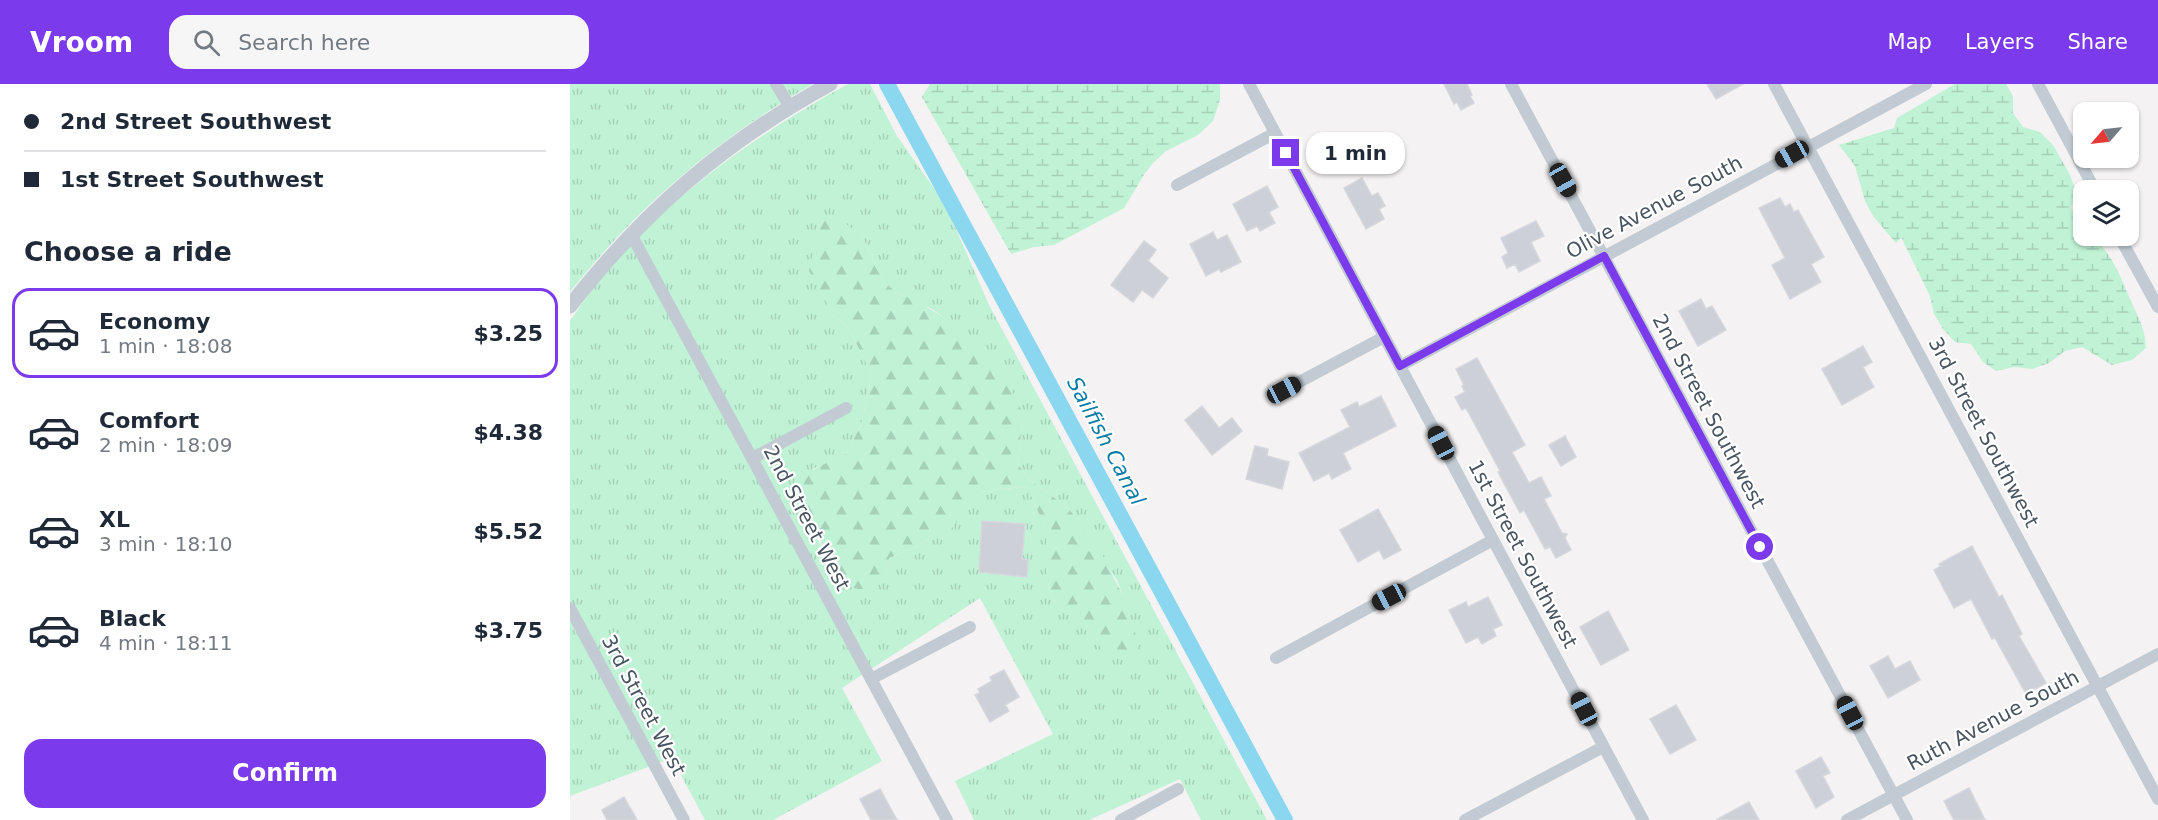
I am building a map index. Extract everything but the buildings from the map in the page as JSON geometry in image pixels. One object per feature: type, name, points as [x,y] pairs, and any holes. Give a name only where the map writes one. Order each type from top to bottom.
[{"type":"street","points":[[776,84],[790,107]]},
{"type":"street","points":[[570,306],[595,274],[663,201],[740,140],[830,84]]},
{"type":"street","name":"1st Street Southwest","points":[[1249,84],[1643,820]]},
{"type":"street","name":"2nd Street Southwest","points":[[1511,84],[1907,820]]},
{"type":"street","name":"3rd Street Southwest","points":[[1774,84],[2158,800]]},
{"type":"street","name":"Olive Avenue South","points":[[1400,366],[1926,84]]},
{"type":"street","points":[[2038,84],[2090,180]]},
{"type":"street","points":[[1177,185],[1275,133]]},
{"type":"street","name":"2nd Street West","points":[[631,234],[947,820]]},
{"type":"street","points":[[2125,246],[2158,307]]},
{"type":"street","points":[[1284,390],[1384,337]]},
{"type":"street","points":[[753,458],[846,408]]},
{"type":"street","points":[[1276,658],[1493,540]]},
{"type":"street","name":"3rd Street West","points":[[570,608],[684,820]]},
{"type":"street","points":[[871,679],[970,627]]},
{"type":"street","name":"Ruth Avenue South","points":[[1847,820],[2158,654]]},
{"type":"street","points":[[1465,820],[1603,747]]},
{"type":"street","points":[[1121,820],[1178,789]]},
{"type":"green space","points":[[570,84],[813,84],[745,127],[681,176],[623,231],[570,292]]},
{"type":"green space","points":[[848,84],[870,84],[897,136],[945,204],[989,305],[1267,820],[1201,820],[1180,779],[1089,820],[974,820],[955,781],[1053,734],[980,598],[842,688],[882,761],[773,820],[705,820],[672,758],[570,796],[570,321],[597,283],[660,216],[731,157]],"holes":[[[819,224],[863,238],[887,285],[946,319],[1023,414],[1018,464],[1028,478],[1069,509],[1117,580],[1130,616],[1137,649],[1097,642],[1074,616],[1058,609],[1046,578],[1046,530],[1027,486],[981,492],[951,528],[934,534],[920,545],[889,558],[885,574],[830,568],[822,548],[791,491],[814,468],[830,463],[846,454],[861,425],[871,374],[847,326],[834,316],[816,239]]]},
{"type":"green space","points":[[930,84],[1220,84],[1220,100],[1213,121],[1198,135],[1166,151],[1153,163],[1124,208],[1054,245],[1034,247],[1011,254],[922,97]]},
{"type":"green space","points":[[1955,84],[2006,84],[2013,96],[2013,113],[2023,127],[2040,132],[2053,145],[2070,175],[2073,184],[2071,208],[2073,211],[2073,246],[2102,246],[2111,258],[2141,323],[2146,348],[2132,360],[2112,365],[2082,347],[2065,351],[2049,363],[2032,369],[2014,367],[1996,371],[1983,362],[1971,344],[1955,342],[1943,329],[1934,314],[1930,296],[1901,237],[1896,243],[1873,216],[1865,201],[1855,166],[1839,145],[1894,128],[1897,118]]},
{"type":"green space","points":[[834,218],[849,226],[863,238],[887,285],[946,319],[1007,383],[1023,414],[1018,464],[1028,478],[1069,509],[1100,550],[1124,598],[1138,649],[1125,661],[1108,656],[1074,616],[1058,609],[1046,578],[1046,530],[1027,486],[981,492],[951,529],[934,534],[920,545],[889,558],[885,574],[875,589],[851,587],[843,584],[834,575],[819,539],[800,511],[791,491],[799,476],[846,454],[861,425],[869,390],[871,374],[864,358],[847,326],[834,316],[809,271],[819,223]]},
{"type":"waterway","name":"Sailfish Canal","points":[[887,84],[1285,820]]},
{"type":"route","points":[[1286,153],[1400,366],[1604,256],[1760,547]]}]
